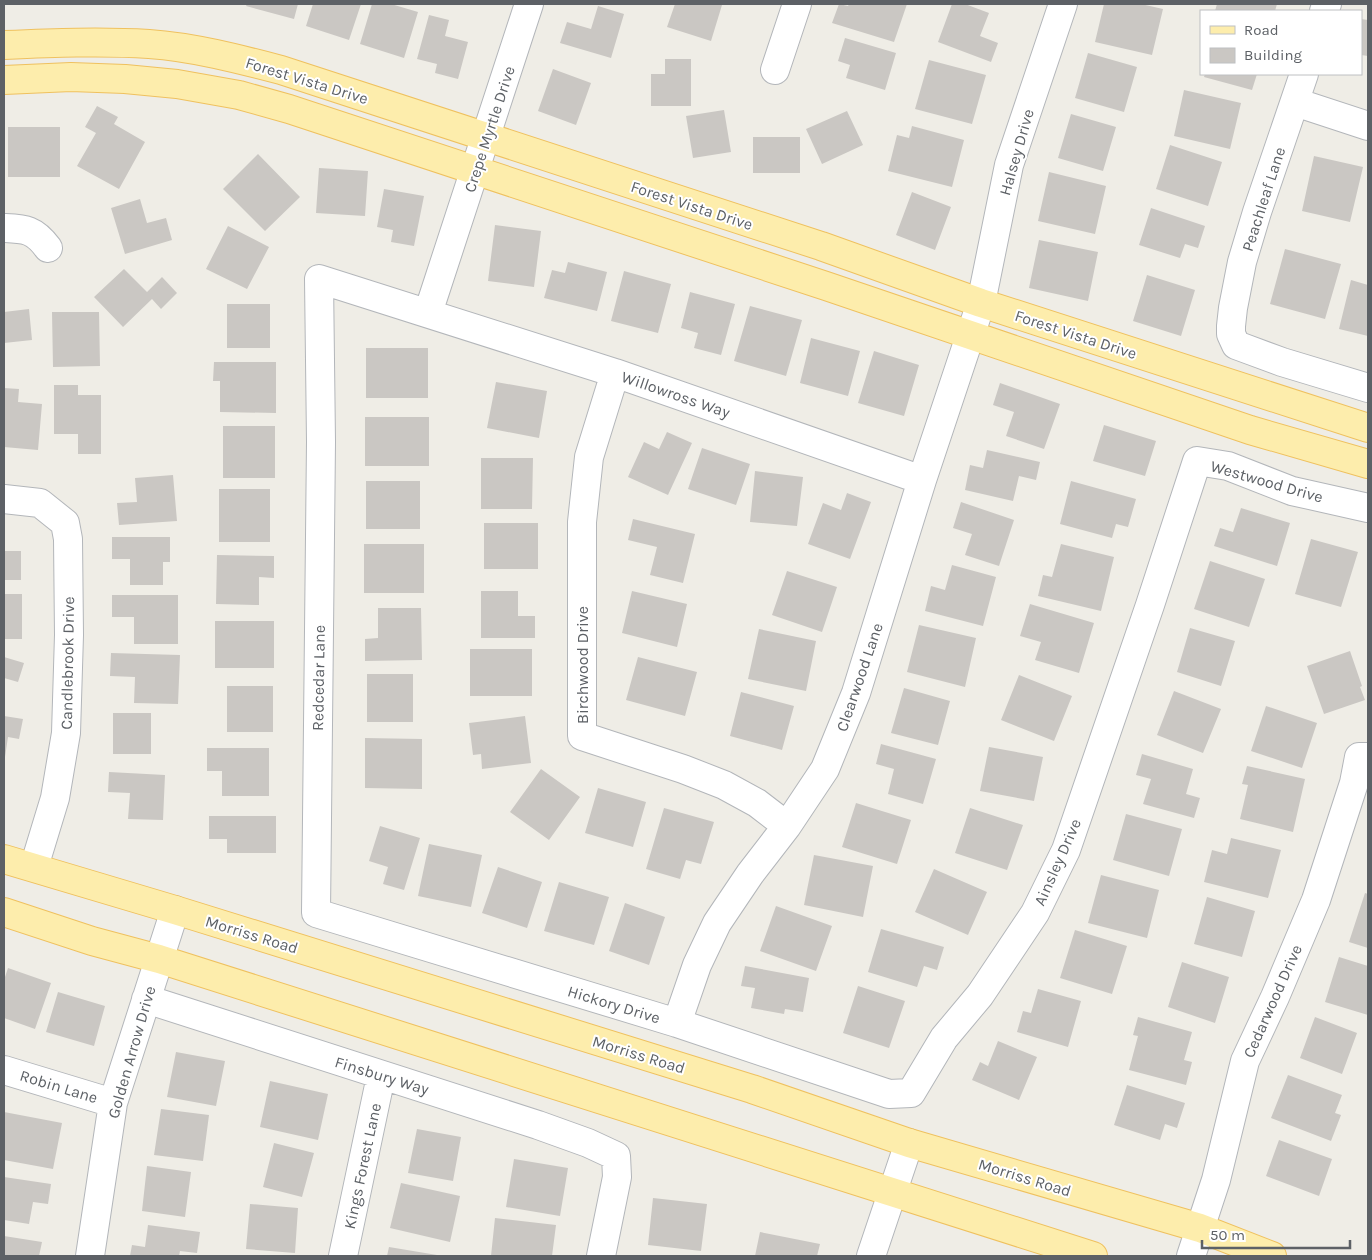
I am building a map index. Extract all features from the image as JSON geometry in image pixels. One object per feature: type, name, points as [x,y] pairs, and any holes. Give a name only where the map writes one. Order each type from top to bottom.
[{"type":"main road","name":"Forest Vista Drive","points":[[4,45],[76,42],[151,44],[231,57],[281,70],[821,246],[981,303],[1368,428]]},
{"type":"main road","name":"Forest Vista Drive","points":[[4,80],[71,77],[124,78],[176,84],[239,95],[289,109],[970,334],[1250,430],[1368,464]]},
{"type":"main road","name":"Morriss Road","points":[[4,859],[175,910],[752,1089],[908,1143],[1200,1228],[1272,1256]]},
{"type":"main road","points":[[4,912],[158,959],[1093,1256]]},
{"type":"street","name":"Crepe Myrtle Drive","points":[[428,313],[476,171],[529,4]]},
{"type":"street","points":[[775,70],[796,4]]},
{"type":"street","name":"Halsey Drive","points":[[981,303],[1009,164],[1063,4]]},
{"type":"street","name":"Peachleaf Lane","points":[[1304,75],[1242,262],[1233,308],[1231,334],[1236,345],[1292,365],[1368,388]]},
{"type":"street","points":[[1295,102],[1368,126]]},
{"type":"street","points":[[4,228],[25,229],[40,237],[48,248]]},
{"type":"street","name":"Willowross Way","points":[[320,442],[319,279],[616,373],[922,480]]},
{"type":"street","name":"Clearwood Lane","points":[[677,1023],[697,965],[717,923],[750,874],[787,826],[825,769],[856,694],[922,480],[981,303]]},
{"type":"street","name":"Birchwood Drive","points":[[616,373],[589,456],[582,522],[582,736],[684,769],[724,785],[757,803],[787,826]]},
{"type":"street","name":"Redcedar Lane","points":[[316,913],[320,442]]},
{"type":"street","name":"Westwood Drive","points":[[1150,605],[1197,461],[1228,466],[1292,491],[1368,508]]},
{"type":"street","name":"Candlebrook Drive","points":[[4,499],[40,503],[65,523],[68,539],[69,635],[66,734],[55,798],[34,867]]},
{"type":"street","name":"Ainsley Drive","points":[[911,1093],[944,1038],[980,995],[1035,913],[1066,850],[1150,605]]},
{"type":"street","name":"Cedarwood Drive","points":[[1191,1256],[1216,1180],[1245,1061],[1316,900],[1354,783],[1359,757],[1368,758]]},
{"type":"street","name":"Golden Arrow Drive","points":[[90,1256],[114,1103],[175,910]]},
{"type":"street","name":"Hickory Drive","points":[[316,913],[677,1023],[889,1094],[911,1093]]},
{"type":"street","name":"Finsbury Way","points":[[146,999],[538,1125],[588,1143],[616,1156],[617,1177],[602,1256]]},
{"type":"street","name":"Robin Lane","points":[[4,1070],[114,1103]]},
{"type":"street","name":"Kings Forest Lane","points":[[343,1256],[381,1076]]},
{"type":"street","points":[[871,1256],[908,1143]]},
{"type":"building","points":[[247,4],[298,4],[294,19],[246,6]]},
{"type":"building","points":[[313,4],[361,4],[349,40],[306,26]]},
{"type":"building","points":[[372,4],[391,4],[418,12],[404,58],[360,44]]},
{"type":"building","points":[[675,4],[722,5],[711,41],[667,27]]},
{"type":"building","points":[[839,4],[848,6],[849,4],[907,4],[894,42],[832,23]]},
{"type":"building","points":[[952,4],[965,4],[989,13],[980,36],[998,43],[991,62],[938,42]]},
{"type":"building","points":[[1104,4],[1141,4],[1163,9],[1152,55],[1095,42]]},
{"type":"building","points":[[1217,4],[1277,4],[1275,10],[1215,10]]},
{"type":"building","points":[[598,6],[624,14],[611,58],[560,43],[567,22],[591,29]]},
{"type":"building","points":[[429,15],[449,20],[445,36],[468,42],[458,79],[435,73],[437,64],[417,59]]},
{"type":"building","points":[[1362,19],[1368,20],[1368,56],[1362,55]]},
{"type":"building","points":[[845,38],[896,53],[885,90],[846,78],[850,65],[838,61]]},
{"type":"building","points":[[1088,53],[1137,67],[1124,112],[1075,98]]},
{"type":"building","points":[[665,59],[691,59],[691,106],[651,106],[651,74],[665,74]]},
{"type":"building","points":[[929,60],[986,75],[972,124],[915,109]]},
{"type":"building","points":[[553,69],[591,83],[576,125],[538,111]]},
{"type":"building","points":[[1205,75],[1257,75],[1252,90],[1204,77]]},
{"type":"building","points":[[1184,90],[1241,103],[1230,149],[1174,136]]},
{"type":"building","points":[[97,106],[118,117],[114,124],[145,142],[119,189],[77,166],[96,133],[85,127]]},
{"type":"building","points":[[724,110],[731,152],[693,158],[686,116]]},
{"type":"building","points":[[847,111],[863,145],[822,164],[806,129]]},
{"type":"building","points":[[1071,114],[1116,127],[1103,171],[1058,158]]},
{"type":"building","points":[[912,126],[964,140],[952,187],[888,171],[897,135],[909,138]]},
{"type":"building","points":[[8,127],[60,127],[60,177],[8,177]]},
{"type":"building","points":[[753,137],[800,137],[800,173],[753,173]]},
{"type":"building","points":[[1170,145],[1222,162],[1208,206],[1156,189]]},
{"type":"building","points":[[258,154],[300,197],[265,231],[223,189]]},
{"type":"building","points":[[1314,156],[1363,167],[1350,222],[1302,211]]},
{"type":"building","points":[[319,168],[368,171],[365,216],[316,213]]},
{"type":"building","points":[[1049,172],[1106,186],[1095,234],[1038,221]]},
{"type":"building","points":[[384,189],[424,196],[414,246],[391,242],[393,230],[377,227]]},
{"type":"building","points":[[912,192],[951,207],[935,250],[896,235]]},
{"type":"building","points":[[140,199],[147,223],[166,218],[172,240],[125,254],[111,208]]},
{"type":"building","points":[[1151,208],[1205,226],[1198,248],[1185,244],[1180,258],[1139,245]]},
{"type":"building","points":[[495,225],[541,231],[534,287],[488,281]]},
{"type":"building","points":[[228,226],[269,247],[247,289],[206,269]]},
{"type":"building","points":[[1039,240],[1098,252],[1088,301],[1029,288]]},
{"type":"building","points":[[1285,249],[1341,264],[1325,319],[1270,304]]},
{"type":"building","points":[[568,262],[607,272],[597,311],[544,298],[552,270],[565,273]]},
{"type":"building","points":[[124,269],[147,292],[162,277],[177,293],[161,309],[152,299],[123,327],[94,297]]},
{"type":"building","points":[[624,271],[671,284],[658,333],[611,321]]},
{"type":"building","points":[[1147,275],[1195,290],[1181,336],[1133,321]]},
{"type":"building","points":[[1351,280],[1368,285],[1368,336],[1339,329]]},
{"type":"building","points":[[690,292],[735,304],[721,355],[694,348],[698,333],[681,328]]},
{"type":"building","points":[[227,304],[270,304],[270,348],[227,348]]},
{"type":"building","points":[[750,306],[802,320],[786,376],[734,361]]},
{"type":"building","points":[[29,309],[32,340],[4,343],[4,312]]},
{"type":"building","points":[[52,312],[99,312],[100,366],[53,367]]},
{"type":"building","points":[[811,338],[860,351],[848,396],[800,383]]},
{"type":"building","points":[[366,348],[428,348],[428,398],[366,398]]},
{"type":"building","points":[[874,351],[919,365],[904,416],[858,403]]},
{"type":"building","points":[[214,362],[276,362],[276,413],[220,412],[220,381],[213,381]]},
{"type":"building","points":[[496,382],[547,391],[539,438],[487,428]]},
{"type":"building","points":[[1000,383],[1060,404],[1044,449],[1006,436],[1014,412],[993,405]]},
{"type":"building","points":[[54,385],[78,385],[78,395],[101,395],[101,454],[78,454],[78,434],[54,434]]},
{"type":"building","points":[[4,388],[19,389],[18,402],[42,404],[38,450],[4,447]]},
{"type":"building","points":[[365,417],[429,417],[429,466],[365,466]]},
{"type":"building","points":[[1104,425],[1156,441],[1145,476],[1093,461]]},
{"type":"building","points":[[223,426],[275,426],[275,478],[223,478]]},
{"type":"building","points":[[667,432],[692,443],[668,495],[628,477],[644,442],[659,449]]},
{"type":"building","points":[[702,448],[750,464],[736,505],[688,489]]},
{"type":"building","points":[[987,450],[1040,462],[1036,480],[1019,476],[1013,501],[965,490],[970,465],[983,468]]},
{"type":"building","points":[[481,458],[533,458],[532,509],[481,509]]},
{"type":"building","points":[[755,471],[803,477],[797,526],[750,522]]},
{"type":"building","points":[[173,475],[177,521],[119,525],[117,503],[137,502],[135,478]]},
{"type":"building","points":[[366,481],[420,481],[420,529],[366,529]]},
{"type":"building","points":[[1071,481],[1136,499],[1128,527],[1116,524],[1112,538],[1060,524]]},
{"type":"building","points":[[219,489],[270,489],[270,542],[219,542]]},
{"type":"building","points":[[847,493],[871,502],[850,559],[808,544],[823,503],[841,510]]},
{"type":"building","points":[[961,502],[1014,520],[999,566],[965,555],[972,534],[953,528]]},
{"type":"building","points":[[1241,508],[1290,523],[1277,566],[1214,546],[1220,528],[1233,532]]},
{"type":"building","points":[[633,519],[695,534],[683,583],[650,575],[657,547],[628,540]]},
{"type":"building","points":[[484,523],[538,523],[538,569],[484,569]]},
{"type":"building","points":[[112,537],[170,537],[170,562],[163,562],[163,585],[130,585],[130,559],[112,559]]},
{"type":"building","points":[[1311,539],[1358,552],[1341,607],[1295,594]]},
{"type":"building","points":[[364,544],[424,544],[424,593],[364,593]]},
{"type":"building","points":[[1061,544],[1114,557],[1101,611],[1038,596],[1043,575],[1052,577]]},
{"type":"building","points":[[4,551],[21,551],[21,580],[4,580]]},
{"type":"building","points":[[217,555],[274,556],[274,578],[259,577],[259,605],[216,604]]},
{"type":"building","points":[[1210,561],[1265,579],[1249,627],[1194,609]]},
{"type":"building","points":[[952,565],[996,577],[983,626],[925,611],[931,586],[945,590]]},
{"type":"building","points":[[787,571],[837,587],[822,632],[772,615]]},
{"type":"building","points":[[481,591],[518,591],[518,616],[535,616],[535,638],[481,638]]},
{"type":"building","points":[[632,591],[687,604],[677,647],[622,633]]},
{"type":"building","points":[[4,594],[22,594],[22,639],[4,639]]},
{"type":"building","points":[[112,595],[178,595],[178,644],[134,644],[134,617],[112,617]]},
{"type":"building","points":[[1030,604],[1094,623],[1079,673],[1035,660],[1041,642],[1020,636]]},
{"type":"building","points":[[378,608],[421,608],[422,660],[365,661],[365,639],[378,638]]},
{"type":"building","points":[[215,621],[274,621],[274,668],[215,668]]},
{"type":"building","points":[[919,625],[976,638],[965,687],[907,672]]},
{"type":"building","points":[[1190,628],[1235,641],[1221,686],[1177,672]]},
{"type":"building","points":[[759,629],[816,641],[806,691],[748,679]]},
{"type":"building","points":[[470,649],[532,649],[532,696],[470,696]]},
{"type":"building","points":[[1350,651],[1365,700],[1324,714],[1307,666]]},
{"type":"building","points":[[111,653],[180,655],[178,704],[134,703],[135,677],[110,676]]},
{"type":"building","points":[[4,657],[24,663],[18,682],[4,678]]},
{"type":"building","points":[[638,657],[697,672],[685,716],[626,700]]},
{"type":"building","points":[[367,674],[413,674],[413,722],[367,722]]},
{"type":"building","points":[[1019,675],[1072,696],[1054,741],[1001,720]]},
{"type":"building","points":[[227,686],[273,686],[273,732],[227,732]]},
{"type":"building","points":[[904,688],[950,701],[938,745],[891,733]]},
{"type":"building","points":[[1174,691],[1221,709],[1203,753],[1157,735]]},
{"type":"building","points":[[741,692],[794,706],[782,750],[730,736]]},
{"type":"building","points":[[1266,706],[1317,723],[1302,768],[1251,751]]},
{"type":"building","points":[[113,713],[151,713],[151,754],[113,754]]},
{"type":"building","points":[[4,716],[23,719],[19,739],[8,737],[5,757]]},
{"type":"building","points":[[525,716],[531,763],[482,769],[481,754],[473,755],[469,723]]},
{"type":"building","points":[[365,738],[422,739],[422,789],[365,788]]},
{"type":"building","points":[[881,744],[936,759],[923,804],[888,794],[894,769],[876,764]]},
{"type":"building","points":[[989,747],[1043,757],[1034,801],[980,791]]},
{"type":"building","points":[[207,748],[269,748],[269,796],[222,796],[222,771],[207,771]]},
{"type":"building","points":[[1142,754],[1193,769],[1186,794],[1200,798],[1194,818],[1143,804],[1151,779],[1136,775]]},
{"type":"building","points":[[1247,766],[1305,779],[1293,832],[1240,819],[1248,785],[1242,784]]},
{"type":"building","points":[[541,769],[580,797],[549,840],[510,812]]},
{"type":"building","points":[[109,772],[165,775],[163,820],[128,819],[130,793],[108,792]]},
{"type":"building","points":[[598,788],[646,802],[633,847],[585,833]]},
{"type":"building","points":[[856,803],[911,820],[897,864],[842,847]]},
{"type":"building","points":[[664,808],[714,822],[701,864],[686,860],[680,879],[646,869]]},
{"type":"building","points":[[970,808],[1023,825],[1007,870],[955,853]]},
{"type":"building","points":[[1126,814],[1182,829],[1169,876],[1113,860]]},
{"type":"building","points":[[209,816],[276,816],[276,853],[227,853],[227,839],[209,839]]},
{"type":"building","points":[[380,826],[420,838],[404,890],[383,884],[388,867],[369,861]]},
{"type":"building","points":[[1231,838],[1281,850],[1268,898],[1204,882],[1212,850],[1227,854]]},
{"type":"building","points":[[429,844],[482,855],[471,907],[418,896]]},
{"type":"building","points":[[814,855],[873,866],[863,917],[804,905]]},
{"type":"building","points":[[498,867],[542,882],[527,928],[482,913]]},
{"type":"building","points":[[934,869],[987,892],[968,935],[915,912]]},
{"type":"building","points":[[1101,875],[1159,890],[1147,938],[1088,923]]},
{"type":"building","points":[[559,882],[609,897],[594,945],[544,931]]},
{"type":"building","points":[[1365,893],[1368,894],[1368,948],[1349,942]]},
{"type":"building","points":[[1207,897],[1255,911],[1242,957],[1194,944]]},
{"type":"building","points":[[625,903],[665,917],[649,965],[609,951]]},
{"type":"building","points":[[776,906],[832,926],[816,971],[760,951]]},
{"type":"building","points":[[881,929],[944,947],[937,970],[924,966],[917,987],[868,972]]},
{"type":"building","points":[[1075,930],[1127,946],[1112,994],[1060,978]]},
{"type":"building","points":[[1339,957],[1368,966],[1368,1015],[1325,1002]]},
{"type":"building","points":[[1182,962],[1229,977],[1215,1023],[1168,1007]]},
{"type":"building","points":[[745,966],[809,978],[803,1012],[785,1009],[784,1014],[751,1008],[755,988],[741,986]]},
{"type":"building","points":[[8,968],[51,983],[35,1029],[4,1018],[4,980]]},
{"type":"building","points":[[858,986],[905,1001],[889,1048],[843,1033]]},
{"type":"building","points":[[1038,989],[1081,1001],[1068,1047],[1017,1032],[1023,1011],[1031,1013]]},
{"type":"building","points":[[58,992],[105,1006],[94,1046],[46,1032]]},
{"type":"building","points":[[1138,1017],[1192,1032],[1184,1060],[1192,1062],[1186,1085],[1129,1070],[1138,1036],[1133,1035]]},
{"type":"building","points":[[1315,1017],[1357,1033],[1342,1074],[1300,1058]]},
{"type":"building","points":[[998,1041],[1037,1057],[1019,1100],[972,1080],[980,1062],[988,1066]]},
{"type":"building","points":[[176,1052],[225,1061],[216,1106],[167,1097]]},
{"type":"building","points":[[1288,1075],[1342,1095],[1335,1113],[1341,1115],[1331,1141],[1271,1118]]},
{"type":"building","points":[[270,1081],[328,1094],[318,1140],[260,1127]]},
{"type":"building","points":[[1127,1085],[1185,1103],[1177,1128],[1165,1124],[1160,1140],[1114,1125]]},
{"type":"building","points":[[161,1109],[209,1115],[203,1161],[154,1155]]},
{"type":"building","points":[[4,1112],[62,1123],[53,1169],[4,1160]]},
{"type":"building","points":[[417,1129],[461,1137],[453,1181],[408,1173]]},
{"type":"building","points":[[1279,1140],[1332,1159],[1319,1196],[1266,1176]]},
{"type":"building","points":[[274,1143],[314,1153],[302,1197],[263,1187]]},
{"type":"building","points":[[514,1159],[568,1168],[560,1216],[506,1207]]},
{"type":"building","points":[[147,1166],[191,1172],[185,1217],[142,1211]]},
{"type":"building","points":[[4,1177],[51,1184],[48,1204],[33,1202],[29,1224],[4,1220]]},
{"type":"building","points":[[401,1183],[460,1196],[450,1242],[390,1228]]},
{"type":"building","points":[[653,1198],[707,1204],[701,1251],[648,1245]]},
{"type":"building","points":[[250,1204],[298,1208],[295,1253],[246,1249]]},
{"type":"building","points":[[495,1218],[556,1225],[552,1256],[491,1256]]},
{"type":"building","points":[[148,1225],[200,1232],[197,1253],[180,1251],[179,1256],[130,1256],[132,1245],[145,1247]]},
{"type":"building","points":[[760,1232],[820,1244],[817,1256],[755,1256]]},
{"type":"building","points":[[4,1236],[42,1242],[39,1256],[4,1256]]},
{"type":"building","points":[[389,1247],[437,1255],[437,1256],[387,1256]]}]
